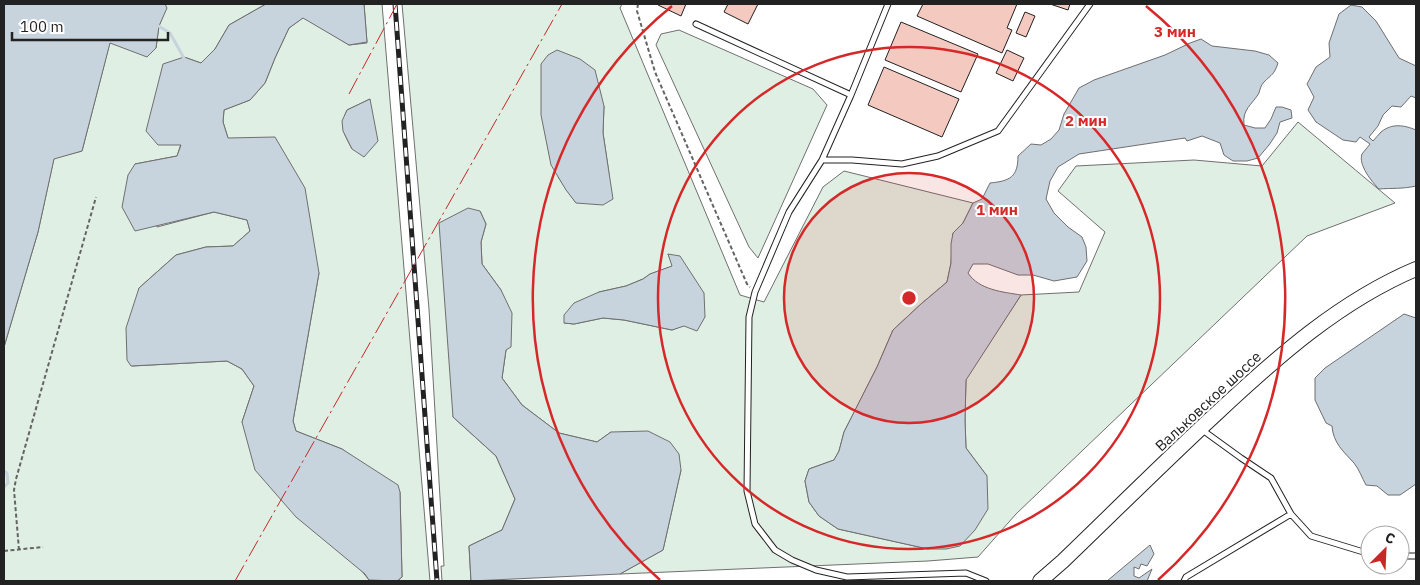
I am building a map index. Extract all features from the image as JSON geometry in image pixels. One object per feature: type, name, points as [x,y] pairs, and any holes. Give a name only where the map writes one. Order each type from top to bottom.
[{"type":"main road","name":"Вальковское шоссе","points":[[1040,581],[1200,428],[1286,351],[1368,292],[1416,269]]},
{"type":"lane","points":[[888,4],[822,160],[789,212],[755,292],[749,317],[747,491],[755,524],[775,550],[792,560],[816,570],[847,577],[966,574],[986,581]]},
{"type":"lane","points":[[822,160],[902,164],[938,156],[998,131],[1090,4]]},
{"type":"lane","points":[[696,24],[851,95]]},
{"type":"lane","points":[[1200,428],[1271,478],[1291,514],[1311,536],[1360,551]]},
{"type":"lane","points":[[1184,581],[1186,577],[1291,514]]},
{"type":"path","points":[[638,4],[637,11],[655,72],[747,284],[755,292]]},
{"type":"path","points":[[19,550],[14,490],[16,479],[96,197]]},
{"type":"path","points":[[4,551],[43,547]]},
{"type":"green space","points":[[165,4],[266,4],[229,25],[215,49],[201,63],[184,57],[181,144],[177,156],[135,164],[157,227],[214,212],[247,220],[250,231],[233,246],[206,247],[176,255],[139,288],[132,366],[227,361],[242,369],[254,386],[242,422],[369,580],[375,581],[4,581],[4,347],[38,232],[54,158],[82,151],[110,42],[156,48],[159,26],[166,8]]},
{"type":"green space","points":[[364,4],[382,4],[430,581],[397,581],[402,577],[400,492],[342,449],[296,431],[293,421],[319,273],[228,138],[223,122],[224,110],[250,100],[265,83],[289,28],[304,17],[349,45],[367,43]],"holes":[[[370,99],[352,149],[343,130],[343,121],[347,110]]]},
{"type":"green space","points":[[402,4],[622,4],[620,8],[740,295],[764,302],[823,187],[844,171],[973,203],[963,223],[953,233],[951,263],[947,282],[893,330],[877,367],[844,432],[839,451],[834,460],[809,469],[805,481],[809,502],[819,516],[838,529],[928,549],[987,476],[966,448],[966,379],[1021,295],[1079,292],[1105,232],[1058,191],[1076,166],[1194,160],[1262,166],[1298,122],[1395,203],[1307,236],[1016,514],[978,557],[928,561],[620,574],[663,550],[681,470],[611,432],[597,442],[559,433],[522,405],[502,378],[506,350],[501,290],[482,264],[481,242],[486,224],[480,211],[453,417],[496,456],[515,499],[502,530],[469,546],[471,581],[442,581],[441,566],[444,566],[429,309]],"holes":[[[604,106],[603,133],[609,174],[576,203],[558,177]],[[668,254],[705,317],[672,330],[624,320],[603,318],[574,324],[564,323],[599,292],[626,286],[650,274],[673,266]]]},
{"type":"green space","points":[[679,30],[813,89],[827,105],[758,258],[749,247],[656,45],[661,34]]},
{"type":"shaded area","points":[[4,4],[165,4],[167,8],[159,26],[156,48],[147,57],[110,43],[82,151],[54,159],[38,232],[4,347]]},
{"type":"shaded area","points":[[266,4],[364,4],[367,42],[349,45],[303,18],[289,28],[265,83],[250,100],[224,110],[223,122],[228,138],[275,137],[305,188],[319,273],[293,421],[296,431],[342,449],[398,485],[400,492],[402,577],[397,581],[369,580],[365,574],[296,517],[255,470],[242,422],[254,386],[242,369],[227,361],[131,366],[127,360],[126,328],[139,288],[176,255],[206,247],[233,246],[250,231],[247,220],[214,212],[135,231],[122,207],[128,175],[135,164],[177,156],[181,145],[158,145],[146,131],[163,64],[184,57],[201,63],[215,49],[229,25]]},
{"type":"shaded area","points":[[1351,5],[1362,7],[1376,21],[1399,58],[1416,66],[1416,98],[1411,96],[1401,107],[1392,106],[1383,115],[1378,126],[1369,137],[1373,141],[1385,129],[1394,126],[1403,126],[1416,130],[1416,186],[1379,189],[1369,178],[1361,158],[1370,144],[1360,137],[1356,142],[1343,140],[1316,122],[1308,110],[1314,97],[1307,84],[1316,67],[1330,57],[1329,43],[1339,14]]},
{"type":"shaded area","points":[[1201,39],[1212,46],[1255,51],[1269,55],[1278,63],[1274,72],[1263,83],[1259,93],[1246,111],[1244,125],[1265,128],[1276,107],[1291,110],[1292,118],[1280,122],[1277,133],[1258,158],[1247,161],[1233,161],[1224,155],[1220,143],[1202,136],[1187,141],[1185,138],[1079,154],[1058,167],[1050,181],[1046,199],[1054,213],[1068,227],[1082,237],[1086,247],[1087,261],[1077,277],[1054,281],[1033,275],[1018,275],[988,264],[973,264],[968,273],[978,283],[992,289],[1021,295],[966,380],[966,448],[987,476],[988,509],[975,530],[960,546],[946,549],[928,549],[838,529],[819,516],[809,502],[805,481],[809,469],[834,460],[839,451],[844,432],[877,367],[893,330],[947,282],[951,263],[953,233],[963,223],[973,203],[982,199],[990,183],[1003,181],[1011,177],[1018,163],[1018,156],[1031,144],[1041,145],[1051,139],[1059,130],[1064,114],[1079,88],[1094,80],[1165,55]]},
{"type":"shaded area","points":[[557,50],[580,59],[595,70],[604,106],[603,133],[613,199],[603,205],[576,203],[551,165],[541,115],[541,64],[548,55]]},
{"type":"shaded area","points":[[370,99],[378,141],[364,157],[352,149],[343,131],[342,121],[347,110]]},
{"type":"shaded area","points":[[468,208],[480,211],[486,224],[481,242],[482,264],[501,290],[512,313],[511,347],[506,350],[502,378],[522,405],[559,433],[597,442],[611,432],[648,431],[670,442],[679,454],[681,470],[663,550],[620,574],[471,581],[469,546],[502,530],[515,499],[496,456],[453,417],[439,223]]},
{"type":"shaded area","points":[[668,254],[680,256],[704,293],[705,317],[697,331],[684,326],[672,330],[624,320],[603,318],[574,324],[564,323],[564,315],[574,303],[599,292],[626,286],[672,266]]},
{"type":"shaded area","points":[[1404,314],[1416,318],[1416,484],[1400,495],[1388,495],[1377,486],[1366,485],[1356,465],[1337,442],[1332,426],[1326,423],[1315,400],[1315,378],[1325,368]]},
{"type":"shaded area","points":[[1150,545],[1154,554],[1147,566],[1141,564],[1139,569],[1134,567],[1134,576],[1139,578],[1152,569],[1147,581],[1107,581]]},
{"type":"building","points":[[658,4],[686,4],[681,16]]},
{"type":"building","points":[[728,4],[758,4],[748,24],[724,12]]},
{"type":"building","points":[[923,4],[1017,4],[1007,28],[1012,30],[1002,53],[917,16]]},
{"type":"building","points":[[1050,4],[1070,4],[1068,10]]},
{"type":"building","points":[[1025,12],[1035,16],[1026,37],[1016,33]]},
{"type":"building","points":[[901,22],[978,54],[961,92],[885,60]]},
{"type":"building","points":[[1007,50],[1024,58],[1013,81],[996,73]]},
{"type":"building","points":[[884,67],[959,99],[942,137],[868,105]]},
{"type":"waterway","points":[[157,25],[170,33],[185,60]]},
{"type":"waterway","points":[[4,471],[7,473],[8,483],[4,487]]},
{"type":"railway","points":[[395,4],[437,581]]},
{"type":"power","points":[[349,94],[397,4]]},
{"type":"power","points":[[235,581],[562,4]]}]
